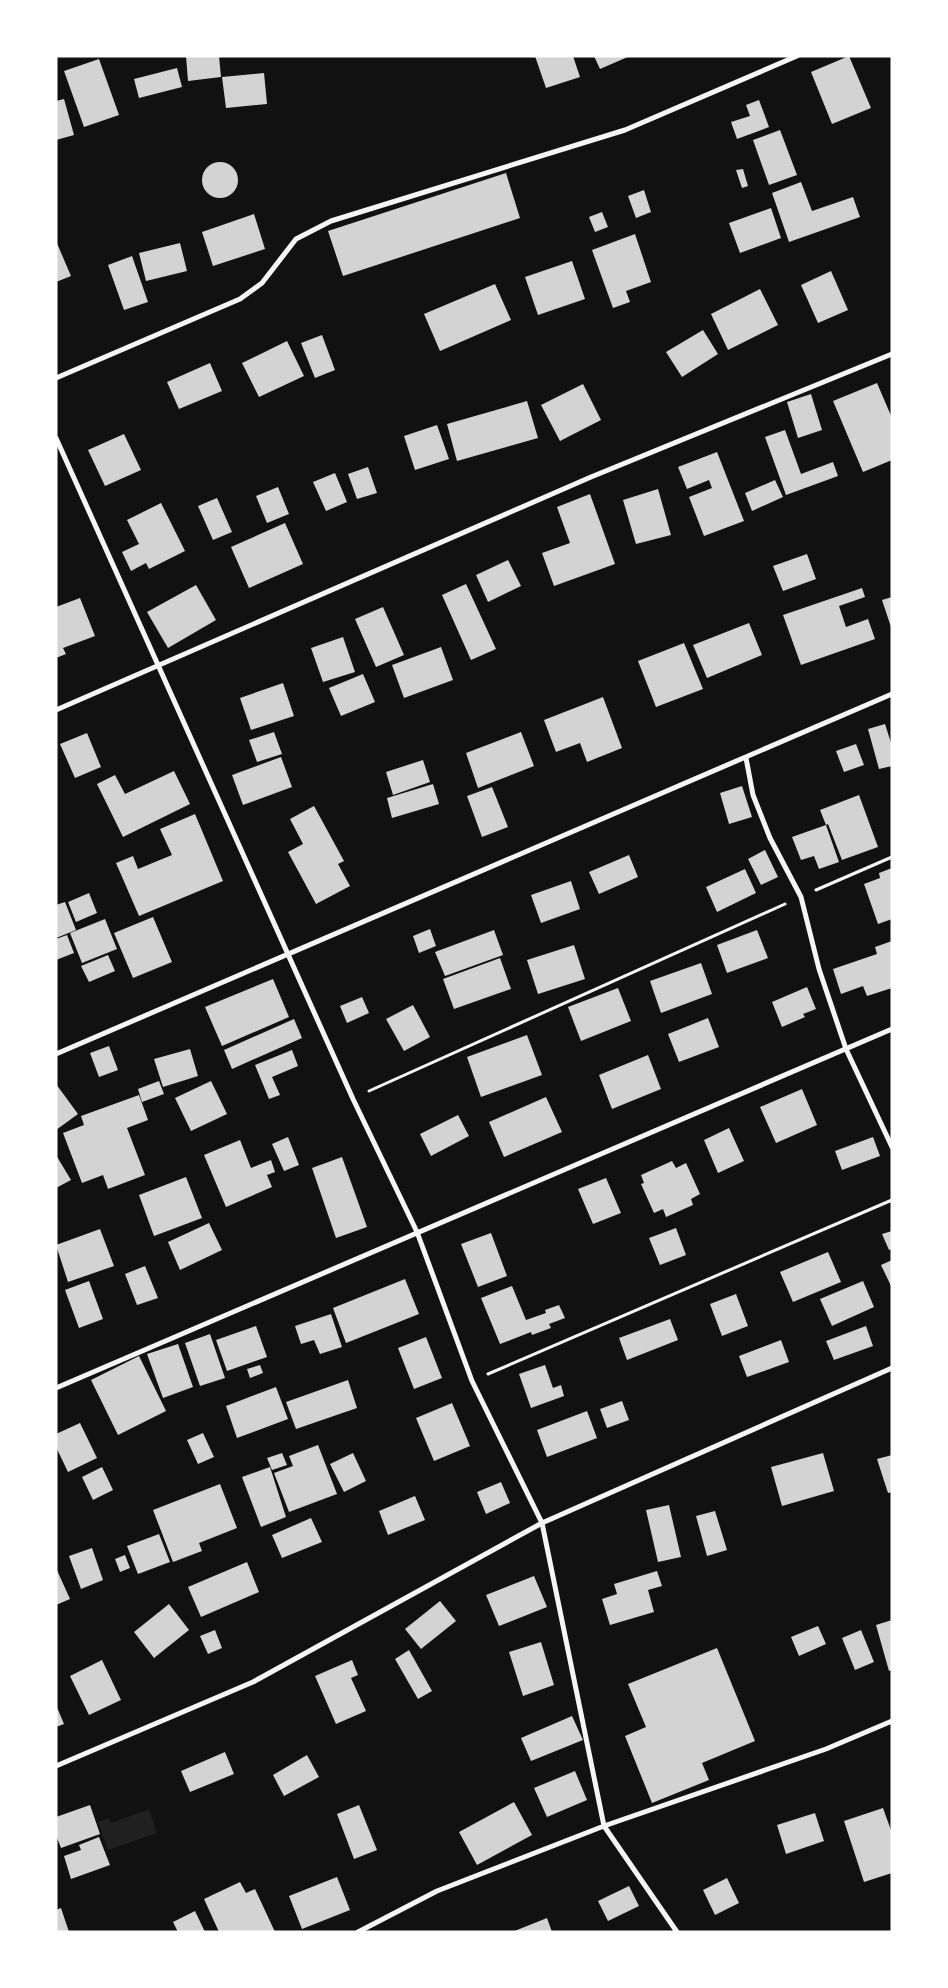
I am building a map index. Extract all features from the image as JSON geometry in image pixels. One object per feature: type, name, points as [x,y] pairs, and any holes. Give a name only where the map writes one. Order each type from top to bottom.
[{"type":"street","points":[[56,378],[240,299],[262,283],[296,239],[331,221],[626,130],[797,56]]},
{"type":"street","points":[[56,710],[591,477],[892,354]]},
{"type":"street","points":[[56,438],[353,1098],[417,1232],[472,1381],[542,1523],[604,1826],[677,1932]]},
{"type":"street","points":[[56,1054],[892,694]]},
{"type":"street","points":[[746,758],[753,795],[770,838],[801,896],[820,970],[846,1049],[892,1147]]},
{"type":"street","points":[[56,1388],[892,1029]]},
{"type":"street","points":[[56,1766],[254,1682],[542,1523],[892,1368]]},
{"type":"street","points":[[358,1932],[437,1892],[604,1826],[826,1749],[892,1721]]},
{"type":"path","points":[[353,1098],[801,896],[892,857]]},
{"type":"path","points":[[472,1381],[892,1200]]},
{"type":"shaded area","points":[[149,1809],[157,1833],[108,1850],[98,1822],[109,1818],[111,1823]]},
{"type":"building","points":[[186,56],[219,56],[221,77],[188,81]]},
{"type":"building","points":[[535,56],[573,56],[580,77],[546,88]]},
{"type":"building","points":[[594,56],[630,56],[600,69]]},
{"type":"building","points":[[849,56],[871,108],[832,124],[811,72]]},
{"type":"building","points":[[99,59],[119,115],[84,127],[64,71]]},
{"type":"building","points":[[177,68],[182,87],[139,98],[134,79]]},
{"type":"building","points":[[264,73],[267,104],[226,108],[222,77]]},
{"type":"building","points":[[64,99],[74,135],[56,140],[56,101]]},
{"type":"building","points":[[759,100],[769,127],[737,139],[731,122],[750,116],[746,105]]},
{"type":"building","points":[[780,130],[797,175],[769,185],[753,140]]},
{"type":"building","points":[[220,162],[227,163],[233,167],[237,173],[237,187],[233,193],[227,197],[220,198],[213,197],[207,193],[203,187],[202,180],[203,173],[207,167],[213,163]]},
{"type":"building","points":[[743,169],[748,186],[742,188],[736,170]]},
{"type":"building","points":[[506,173],[520,218],[343,276],[328,231]]},
{"type":"building","points":[[801,182],[812,211],[853,197],[860,217],[789,242],[772,193]]},
{"type":"building","points":[[644,190],[651,212],[636,218],[628,196]]},
{"type":"building","points":[[771,208],[781,238],[740,253],[729,223]]},
{"type":"building","points":[[602,212],[608,227],[595,232],[589,217]]},
{"type":"building","points":[[254,214],[265,249],[213,266],[202,232]]},
{"type":"building","points":[[635,234],[651,282],[626,291],[630,302],[613,308],[592,250]]},
{"type":"building","points":[[56,241],[71,276],[56,282]]},
{"type":"building","points":[[180,243],[187,271],[146,281],[139,253]]},
{"type":"building","points":[[132,256],[148,302],[124,310],[108,265]]},
{"type":"building","points":[[572,261],[585,299],[538,315],[525,277]]},
{"type":"building","points":[[831,271],[848,310],[818,323],[801,285]]},
{"type":"building","points":[[495,284],[511,320],[440,351],[424,314]]},
{"type":"building","points":[[760,289],[778,325],[728,350],[711,314]]},
{"type":"building","points":[[703,330],[718,354],[682,377],[666,352]]},
{"type":"building","points":[[322,335],[335,370],[315,378],[301,343]]},
{"type":"building","points":[[287,341],[304,376],[259,397],[242,363]]},
{"type":"building","points":[[210,363],[222,391],[179,409],[167,382]]},
{"type":"building","points":[[877,383],[892,418],[892,460],[863,472],[833,401]]},
{"type":"building","points":[[583,384],[601,420],[560,441],[541,405]]},
{"type":"building","points":[[811,394],[822,430],[798,438],[787,402]]},
{"type":"building","points":[[527,401],[538,438],[457,461],[447,424]]},
{"type":"building","points":[[437,425],[449,459],[415,470],[404,436]]},
{"type":"building","points":[[785,430],[801,474],[833,462],[838,476],[786,495],[765,437]]},
{"type":"building","points":[[124,434],[141,470],[105,486],[88,450]]},
{"type":"building","points":[[717,452],[744,521],[704,536],[689,497],[712,488],[709,480],[687,489],[678,467]]},
{"type":"building","points":[[368,467],[377,493],[357,499],[348,474]]},
{"type":"building","points":[[335,473],[347,502],[326,511],[313,482]]},
{"type":"building","points":[[775,480],[783,497],[752,511],[745,493]]},
{"type":"building","points":[[278,487],[289,514],[267,523],[256,496]]},
{"type":"building","points":[[658,489],[671,535],[636,544],[623,500]]},
{"type":"building","points":[[590,494],[615,564],[554,586],[542,553],[570,543],[557,507]]},
{"type":"building","points":[[217,498],[232,532],[213,540],[198,506]]},
{"type":"building","points":[[161,503],[185,551],[149,569],[146,563],[131,571],[122,552],[139,544],[127,520]]},
{"type":"building","points":[[285,523],[303,564],[249,588],[231,547]]},
{"type":"building","points":[[807,554],[816,579],[783,591],[773,566]]},
{"type":"building","points":[[508,560],[521,586],[488,602],[476,575]]},
{"type":"building","points":[[466,584],[496,649],[471,660],[442,595]]},
{"type":"building","points":[[196,585],[216,620],[168,648],[147,612]]},
{"type":"building","points":[[862,588],[865,597],[839,606],[846,627],[868,619],[875,639],[801,665],[783,615]]},
{"type":"building","points":[[892,597],[892,627],[891,627],[882,600]]},
{"type":"building","points":[[80,598],[95,636],[63,648],[66,654],[56,658],[56,607]]},
{"type":"building","points":[[383,607],[404,655],[376,667],[355,619]]},
{"type":"building","points":[[749,623],[762,655],[707,678],[693,645]]},
{"type":"building","points":[[343,637],[355,672],[323,682],[311,648]]},
{"type":"building","points":[[684,643],[703,689],[656,707],[638,661]]},
{"type":"building","points":[[441,647],[453,680],[404,698],[392,665]]},
{"type":"building","points":[[363,674],[375,702],[341,716],[329,688]]},
{"type":"building","points":[[283,683],[294,716],[251,730],[240,698]]},
{"type":"building","points":[[603,697],[622,748],[587,762],[580,743],[556,752],[544,720]]},
{"type":"building","points":[[885,724],[892,746],[892,766],[879,769],[868,729]]},
{"type":"building","points":[[274,732],[282,754],[257,762],[249,740]]},
{"type":"building","points":[[521,732],[534,766],[478,788],[466,753]]},
{"type":"building","points":[[87,733],[101,767],[75,778],[60,744]]},
{"type":"building","points":[[856,744],[864,765],[844,772],[836,751]]},
{"type":"building","points":[[281,757],[292,787],[243,805],[232,775]]},
{"type":"building","points":[[423,760],[430,782],[393,795],[386,772]]},
{"type":"building","points":[[174,771],[190,804],[123,837],[97,784],[115,775],[125,794]]},
{"type":"building","points":[[433,784],[439,804],[392,818],[387,798]]},
{"type":"building","points":[[742,786],[752,817],[729,824],[720,793]]},
{"type":"building","points":[[492,787],[508,827],[482,837],[467,796]]},
{"type":"building","points":[[859,795],[878,847],[842,860],[828,824],[826,825],[820,810]]},
{"type":"building","points":[[314,806],[344,861],[338,864],[350,886],[316,904],[288,852],[303,844],[290,819]]},
{"type":"building","points":[[195,814],[223,881],[139,916],[116,863],[133,856],[138,869],[172,855],[160,829]]},
{"type":"building","points":[[826,825],[839,862],[819,869],[814,856],[801,860],[792,837]]},
{"type":"building","points":[[765,850],[778,877],[761,885],[748,859]]},
{"type":"building","points":[[629,855],[638,877],[599,894],[589,872]]},
{"type":"building","points":[[892,868],[892,919],[878,924],[864,884],[880,878],[879,873]]},
{"type":"building","points":[[745,869],[756,893],[717,912],[706,887]]},
{"type":"building","points":[[571,881],[580,909],[541,923],[531,895]]},
{"type":"building","points":[[89,893],[97,913],[76,922],[68,902]]},
{"type":"building","points":[[65,902],[76,930],[56,938],[56,905]]},
{"type":"building","points":[[153,917],[172,962],[133,978],[114,933]]},
{"type":"building","points":[[105,919],[117,949],[82,963],[70,933]]},
{"type":"building","points":[[430,929],[436,946],[419,953],[413,936]]},
{"type":"building","points":[[494,930],[503,955],[445,976],[435,952]]},
{"type":"building","points":[[757,930],[768,958],[727,973],[717,945]]},
{"type":"building","points":[[67,935],[74,953],[56,960],[56,939]]},
{"type":"building","points":[[892,941],[892,988],[867,996],[863,986],[841,994],[833,969],[877,954],[875,947]]},
{"type":"building","points":[[574,945],[585,979],[538,994],[527,960]]},
{"type":"building","points":[[108,955],[115,971],[89,982],[81,966]]},
{"type":"building","points":[[500,958],[511,989],[454,1009],[443,979]]},
{"type":"building","points":[[701,963],[712,994],[661,1013],[650,981]]},
{"type":"building","points":[[273,979],[289,1017],[222,1046],[205,1007]]},
{"type":"building","points":[[807,987],[816,1009],[803,1014],[805,1017],[782,1027],[772,1002]]},
{"type":"building","points":[[618,988],[631,1021],[581,1041],[568,1007]]},
{"type":"building","points":[[362,997],[369,1013],[347,1023],[340,1006]]},
{"type":"building","points":[[413,1005],[430,1037],[404,1051],[386,1019]]},
{"type":"building","points":[[708,1018],[719,1047],[679,1062],[668,1034]]},
{"type":"building","points":[[294,1019],[302,1038],[232,1069],[224,1050]]},
{"type":"building","points":[[527,1035],[542,1075],[481,1097],[467,1057]]},
{"type":"building","points":[[109,1046],[118,1070],[99,1077],[90,1053]]},
{"type":"building","points":[[190,1049],[198,1076],[163,1087],[154,1059]]},
{"type":"building","points":[[292,1050],[298,1066],[272,1077],[280,1095],[269,1099],[255,1065]]},
{"type":"building","points":[[648,1055],[661,1089],[612,1109],[599,1075]]},
{"type":"building","points":[[159,1081],[164,1094],[142,1102],[138,1089]]},
{"type":"building","points":[[211,1081],[227,1114],[191,1131],[175,1098]]},
{"type":"building","points":[[56,1084],[78,1114],[56,1130]]},
{"type":"building","points":[[802,1089],[817,1125],[776,1143],[760,1107]]},
{"type":"building","points":[[139,1095],[148,1120],[127,1128],[145,1175],[108,1189],[103,1175],[82,1183],[63,1133],[84,1125],[81,1116]]},
{"type":"building","points":[[546,1097],[562,1132],[504,1157],[489,1122]]},
{"type":"building","points":[[458,1115],[469,1136],[431,1156],[420,1134]]},
{"type":"building","points":[[729,1128],[744,1161],[718,1173],[704,1140]]},
{"type":"building","points":[[288,1137],[299,1165],[284,1171],[272,1144]]},
{"type":"building","points":[[873,1137],[880,1156],[842,1170],[835,1151]]},
{"type":"building","points":[[240,1140],[251,1168],[271,1160],[275,1172],[267,1175],[272,1187],[226,1207],[204,1155]]},
{"type":"building","points":[[56,1155],[71,1180],[56,1188]]},
{"type":"building","points":[[342,1157],[367,1227],[336,1238],[312,1168]]},
{"type":"building","points":[[672,1161],[676,1168],[686,1163],[700,1194],[691,1199],[693,1205],[666,1217],[663,1209],[654,1213],[641,1184],[644,1183],[641,1175]]},
{"type":"building","points":[[186,1177],[202,1218],[154,1236],[139,1195]]},
{"type":"building","points":[[606,1178],[621,1213],[593,1224],[578,1189]]},
{"type":"building","points":[[209,1223],[222,1250],[180,1270],[168,1242]]},
{"type":"building","points":[[676,1228],[686,1255],[660,1265],[649,1238]]},
{"type":"building","points":[[100,1229],[114,1266],[68,1282],[56,1245]]},
{"type":"building","points":[[892,1231],[892,1249],[889,1250],[882,1234]]},
{"type":"building","points":[[491,1233],[507,1276],[478,1287],[461,1244]]},
{"type":"building","points":[[828,1252],[841,1282],[793,1302],[780,1272]]},
{"type":"building","points":[[892,1260],[892,1288],[881,1265]]},
{"type":"building","points":[[145,1266],[158,1298],[137,1305],[125,1274]]},
{"type":"building","points":[[405,1279],[419,1314],[346,1343],[333,1308]]},
{"type":"building","points":[[89,1281],[103,1319],[79,1328],[65,1290]]},
{"type":"building","points":[[863,1281],[874,1307],[832,1326],[820,1299]]},
{"type":"building","points":[[512,1286],[526,1320],[546,1313],[545,1310],[559,1305],[565,1318],[549,1324],[551,1328],[532,1335],[531,1332],[500,1344],[481,1298]]},
{"type":"building","points":[[736,1294],[748,1326],[722,1336],[710,1304]]},
{"type":"building","points":[[331,1314],[342,1347],[320,1354],[314,1340],[301,1344],[295,1326]]},
{"type":"building","points":[[670,1319],[678,1340],[627,1360],[619,1338]]},
{"type":"building","points":[[256,1326],[267,1357],[227,1371],[216,1340]]},
{"type":"building","points":[[866,1326],[873,1346],[834,1360],[826,1341]]},
{"type":"building","points":[[210,1334],[225,1378],[200,1386],[185,1343]]},
{"type":"building","points":[[426,1337],[442,1378],[414,1389],[398,1348]]},
{"type":"building","points":[[781,1340],[789,1362],[747,1377],[739,1356]]},
{"type":"building","points":[[178,1344],[193,1387],[163,1398],[147,1354]]},
{"type":"building","points":[[139,1356],[166,1411],[118,1435],[91,1380]]},
{"type":"building","points":[[260,1365],[263,1373],[250,1378],[247,1369]]},
{"type":"building","points":[[545,1365],[553,1388],[561,1385],[564,1396],[531,1408],[519,1374]]},
{"type":"building","points":[[348,1380],[357,1408],[296,1429],[286,1402]]},
{"type":"building","points":[[276,1387],[288,1419],[237,1438],[226,1406]]},
{"type":"building","points":[[622,1401],[629,1420],[607,1428],[600,1409]]},
{"type":"building","points":[[452,1403],[470,1446],[434,1461],[416,1418]]},
{"type":"building","points":[[587,1411],[597,1438],[547,1457],[537,1430]]},
{"type":"building","points":[[80,1423],[97,1458],[68,1472],[56,1447],[56,1434]]},
{"type":"building","points":[[203,1433],[214,1457],[198,1464],[187,1440]]},
{"type":"building","points":[[318,1445],[337,1494],[289,1512],[274,1473],[293,1466],[289,1456]]},
{"type":"building","points":[[282,1453],[287,1465],[272,1470],[267,1458]]},
{"type":"building","points":[[353,1453],[366,1481],[344,1492],[330,1464]]},
{"type":"building","points":[[823,1453],[834,1491],[782,1506],[771,1467]]},
{"type":"building","points":[[892,1455],[892,1492],[888,1493],[877,1459]]},
{"type":"building","points":[[102,1467],[113,1490],[93,1500],[82,1477]]},
{"type":"building","points":[[270,1467],[286,1517],[261,1527],[242,1477]]},
{"type":"building","points":[[501,1482],[510,1503],[486,1514],[477,1492]]},
{"type":"building","points":[[220,1484],[237,1528],[199,1543],[202,1551],[173,1562],[153,1510]]},
{"type":"building","points":[[415,1496],[425,1520],[388,1535],[379,1511]]},
{"type":"building","points":[[669,1505],[681,1557],[658,1562],[646,1510]]},
{"type":"building","points":[[715,1511],[727,1550],[707,1556],[696,1516]]},
{"type":"building","points":[[311,1518],[322,1542],[282,1558],[272,1535]]},
{"type":"building","points":[[159,1534],[170,1562],[138,1574],[127,1546]]},
{"type":"building","points":[[92,1548],[103,1580],[81,1589],[69,1556]]},
{"type":"building","points":[[125,1555],[130,1568],[120,1572],[115,1559]]},
{"type":"building","points":[[247,1562],[259,1592],[201,1617],[188,1587]]},
{"type":"building","points":[[56,1568],[70,1599],[56,1605]]},
{"type":"building","points":[[657,1571],[662,1586],[648,1590],[654,1612],[610,1625],[602,1599],[617,1594],[614,1584]]},
{"type":"building","points":[[534,1576],[547,1607],[499,1626],[486,1595]]},
{"type":"building","points":[[440,1601],[456,1621],[421,1649],[405,1629]]},
{"type":"building","points":[[169,1604],[189,1630],[154,1658],[134,1632]]},
{"type":"building","points":[[892,1620],[892,1670],[889,1671],[876,1625]]},
{"type":"building","points":[[818,1626],[826,1644],[799,1656],[791,1637]]},
{"type":"building","points":[[215,1630],[222,1648],[208,1654],[200,1636]]},
{"type":"building","points":[[861,1630],[874,1662],[855,1670],[842,1638]]},
{"type":"building","points":[[541,1642],[554,1685],[523,1696],[509,1652]]},
{"type":"building","points":[[717,1648],[755,1741],[702,1763],[709,1780],[652,1803],[625,1736],[646,1727],[628,1684]]},
{"type":"building","points":[[409,1650],[432,1691],[418,1699],[395,1659]]},
{"type":"building","points":[[102,1660],[121,1700],[89,1715],[70,1676]]},
{"type":"building","points":[[352,1660],[358,1675],[351,1678],[366,1711],[336,1724],[315,1676]]},
{"type":"building","points":[[56,1705],[64,1724],[56,1727]]},
{"type":"building","points":[[572,1716],[583,1740],[531,1761],[521,1738]]},
{"type":"building","points":[[225,1752],[234,1774],[190,1792],[181,1771]]},
{"type":"building","points":[[307,1755],[319,1777],[284,1796],[273,1775]]},
{"type":"building","points":[[575,1771],[587,1800],[547,1817],[534,1788]]},
{"type":"building","points":[[514,1802],[532,1835],[477,1865],[459,1832]]},
{"type":"building","points":[[90,1805],[100,1834],[61,1848],[56,1835],[56,1817]]},
{"type":"building","points":[[359,1805],[377,1850],[354,1859],[337,1814]]},
{"type":"building","points":[[883,1808],[892,1833],[892,1873],[864,1882],[844,1821]]},
{"type":"building","points":[[815,1813],[824,1841],[786,1854],[777,1825]]},
{"type":"building","points":[[99,1837],[110,1865],[71,1879],[64,1856],[81,1850],[79,1845]]},
{"type":"building","points":[[337,1877],[350,1910],[302,1929],[289,1896]]},
{"type":"building","points":[[727,1878],[739,1903],[715,1915],[703,1890]]},
{"type":"building","points":[[240,1882],[246,1893],[255,1889],[275,1932],[219,1932],[204,1899]]},
{"type":"building","points":[[629,1886],[639,1906],[608,1921],[598,1901]]},
{"type":"building","points":[[61,1908],[69,1932],[56,1932],[56,1910]]},
{"type":"building","points":[[195,1911],[205,1932],[178,1932],[173,1922]]},
{"type":"building","points":[[547,1918],[552,1932],[512,1932]]}]
